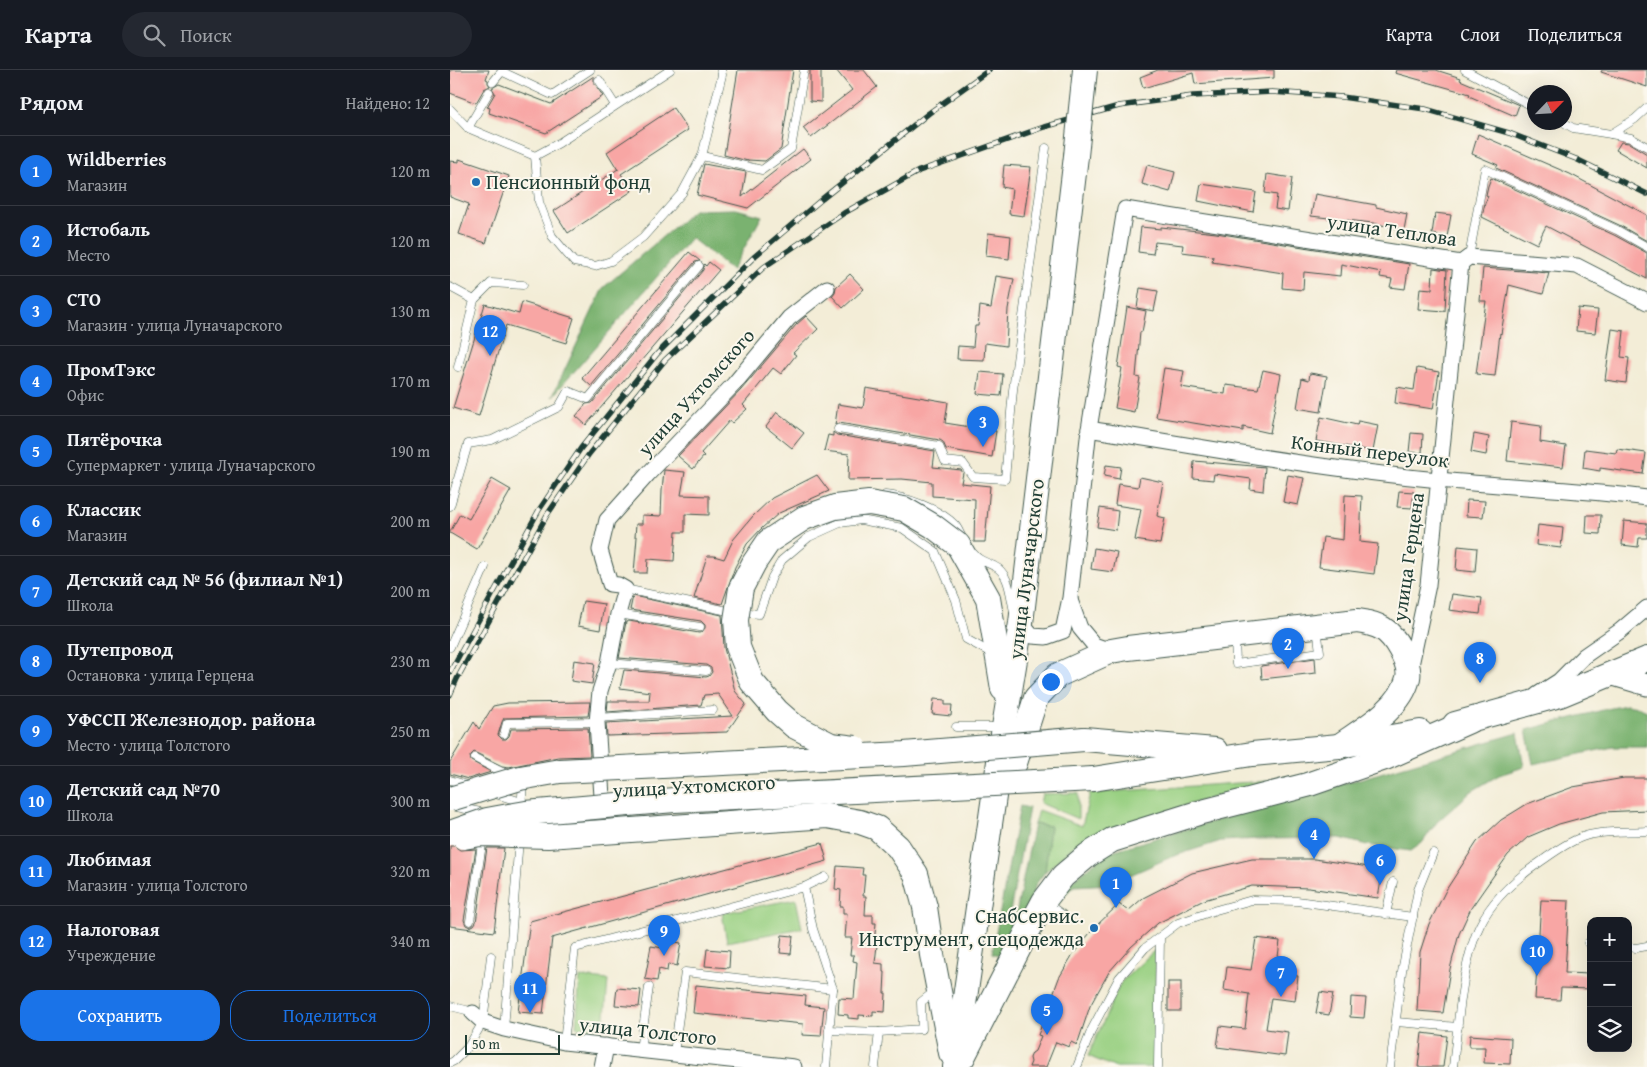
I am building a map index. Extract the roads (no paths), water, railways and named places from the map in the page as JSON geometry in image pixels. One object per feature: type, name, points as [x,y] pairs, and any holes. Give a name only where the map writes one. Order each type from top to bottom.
[{"type":"main road","name":"улица Луначарского","points":[[956,1067],[1005,719],[1021,623],[1076,156],[1084,70]]},
{"type":"main road","points":[[904,754],[831,745],[794,726],[777,711],[752,682],[738,647],[736,620],[741,588],[754,563],[769,541],[804,518],[835,506],[869,503],[904,509],[933,526],[958,545],[988,598],[999,657],[1005,719]]},
{"type":"main road","points":[[986,850],[1036,698],[1058,675],[1111,651],[1357,621],[1374,624],[1385,629],[1396,642],[1404,657],[1409,676],[1400,697],[1380,718],[1339,746]]},
{"type":"main road","points":[[450,832],[487,820],[526,812],[644,802],[1093,779],[1252,754],[1339,746],[1400,736],[1469,721],[1560,695],[1647,659]]},
{"type":"main road","points":[[1610,674],[1647,685]]},
{"type":"main road","points":[[956,1067],[1044,902],[1063,876],[1088,855],[1112,840],[1198,813],[1307,785],[1385,758],[1469,721]]},
{"type":"main road","points":[[450,798],[520,778],[560,771],[904,754],[1084,739],[1252,754]]},
{"type":"main road","points":[[450,839],[480,834],[548,836],[827,816],[860,822],[877,828],[898,847],[916,874],[926,907],[938,988],[956,1067]]},
{"type":"street","name":"улица Теплова","points":[[1089,429],[1124,209],[1465,260],[1577,266],[1647,302]]},
{"type":"street","name":"улица Герцена","points":[[1409,676],[1428,584],[1465,260]]},
{"type":"street","name":"улица Ухтомского","points":[[827,288],[789,318],[734,384],[607,520],[600,550],[610,584],[618,585],[625,589],[618,614],[609,663],[600,691],[598,720],[603,811],[995,790]]},
{"type":"street","points":[[1021,623],[1032,636],[1046,637],[1063,631],[1070,598],[1089,429]]},
{"type":"street","name":"Конный переулок","points":[[1089,429],[1311,465],[1439,480],[1647,498]]},
{"type":"street","points":[[1070,598],[1080,628],[1094,646],[1111,651]]},
{"type":"street","points":[[1518,707],[1558,681],[1584,656],[1620,631],[1647,608]]},
{"type":"street","name":"улица Толстого","points":[[478,1017],[504,1029],[564,1042],[674,1053],[759,1065],[794,1067]]},
{"type":"street","points":[[602,1067],[606,1046]]},
{"type":"lane","points":[[535,156],[559,143],[670,70]]},
{"type":"lane","points":[[535,156],[539,202],[552,236],[574,262],[595,266],[611,261],[643,237],[682,193],[702,156],[722,75],[721,70]]},
{"type":"lane","points":[[702,156],[762,170],[791,149],[804,70]]},
{"type":"lane","points":[[1465,70],[1527,103]]},
{"type":"lane","points":[[493,82],[503,71],[552,95],[594,74],[615,105]]},
{"type":"lane","points":[[468,128],[489,92]]},
{"type":"lane","points":[[1610,134],[1635,119],[1647,108]]},
{"type":"lane","points":[[450,109],[468,128],[535,156]]},
{"type":"lane","points":[[1572,128],[1631,138],[1647,147]]},
{"type":"lane","points":[[838,429],[939,446],[945,461],[963,463],[973,477],[1005,479],[1013,390],[1046,148]]},
{"type":"lane","points":[[1465,260],[1486,169],[1618,230],[1647,247]]},
{"type":"lane","points":[[450,506],[468,444],[492,440],[559,408],[568,391],[588,399],[699,266]]},
{"type":"lane","points":[[458,367],[474,300],[491,283],[523,285]]},
{"type":"lane","points":[[450,287],[474,300]]},
{"type":"lane","points":[[879,495],[897,496],[917,502],[937,512],[955,525],[965,544],[977,559],[997,567],[1004,573],[1014,614],[1021,623]]},
{"type":"lane","points":[[625,589],[728,610],[759,614],[772,577],[782,560],[809,537],[840,523],[861,520],[902,528],[935,551],[956,600],[966,639],[999,657]]},
{"type":"lane","points":[[758,542],[764,536]]},
{"type":"lane","points":[[733,654],[729,636],[728,610],[738,577],[748,556]]},
{"type":"lane","points":[[450,646],[485,567]]},
{"type":"lane","points":[[618,614],[700,627]]},
{"type":"lane","points":[[609,663],[706,672]]},
{"type":"lane","points":[[504,734],[507,724],[598,720],[714,710]]},
{"type":"lane","points":[[956,727],[1005,719]]},
{"type":"lane","points":[[475,758],[500,771],[524,774],[504,1029]]},
{"type":"lane","points":[[450,780],[522,802]]},
{"type":"lane","points":[[450,806],[520,825],[603,811]]},
{"type":"lane","points":[[1453,1067],[1472,947],[1480,925],[1490,909],[1514,882],[1565,845],[1592,834],[1647,831]]},
{"type":"lane","points":[[450,832],[518,841]]},
{"type":"lane","points":[[470,921],[483,836]]},
{"type":"lane","points":[[1390,1067],[1402,971],[1418,890],[1433,852]]},
{"type":"lane","points":[[564,1042],[575,948],[804,887],[825,877]]},
{"type":"lane","points":[[1386,914],[1393,882]]},
{"type":"lane","points":[[804,887],[813,929],[833,989],[826,1067]]},
{"type":"lane","points":[[1078,1067],[1092,1028],[1119,978],[1144,948],[1178,923],[1252,900],[1297,901],[1413,917]]},
{"type":"lane","points":[[1044,902],[1063,915]]},
{"type":"lane","points":[[1158,1067],[1160,936]]},
{"type":"lane","points":[[1632,948],[1647,946]]},
{"type":"lane","points":[[450,1063],[468,1046],[478,1017],[491,956]]},
{"type":"lane","points":[[674,1053],[685,972],[833,989]]},
{"type":"lane","points":[[640,1050],[649,987]]},
{"type":"lane","points":[[829,1030],[879,1032],[922,1029],[921,1002],[938,988]]},
{"type":"lane","points":[[450,1006],[466,1010],[478,1017]]},
{"type":"lane","points":[[1396,1022],[1458,1027]]},
{"type":"lane","points":[[875,1067],[879,1032]]},
{"type":"railway","points":[[450,672],[539,510],[581,448],[657,354],[755,256],[929,113],[989,70]]},
{"type":"railway","points":[[450,695],[547,515],[589,454],[665,360],[764,267],[844,213],[919,171],[1044,127],[1119,106],[1193,96],[1272,92],[1342,97],[1425,109],[1509,133],[1576,159],[1647,194]]},
{"type":"place","name":"Пенсионный фонд","points":[[476,182]]},
{"type":"place","name":"Налоговая","points":[[490,356]]},
{"type":"place","name":"СТО","points":[[983,447]]},
{"type":"place","name":"Истобаль","points":[[1288,669]]},
{"type":"place","name":"Путепровод","points":[[1480,683]]},
{"type":"place","name":"ПромТэкс","points":[[1314,859]]},
{"type":"place","name":"Классик","points":[[1380,885]]},
{"type":"place","name":"Wildberries","points":[[1116,908]]},
{"type":"place","name":"СнабСервис. Инструмент, спецодежда","points":[[1094,928]]},
{"type":"place","name":"УФССП Железнодор. района","points":[[664,956]]},
{"type":"place","name":"Детский сад №70","points":[[1537,976]]},
{"type":"place","name":"Детский сад № 56 (филиал №1)","points":[[1281,997]]},
{"type":"place","name":"Любимая","points":[[530,1013]]},
{"type":"place","name":"Пятёрочка","points":[[1047,1035]]}]
